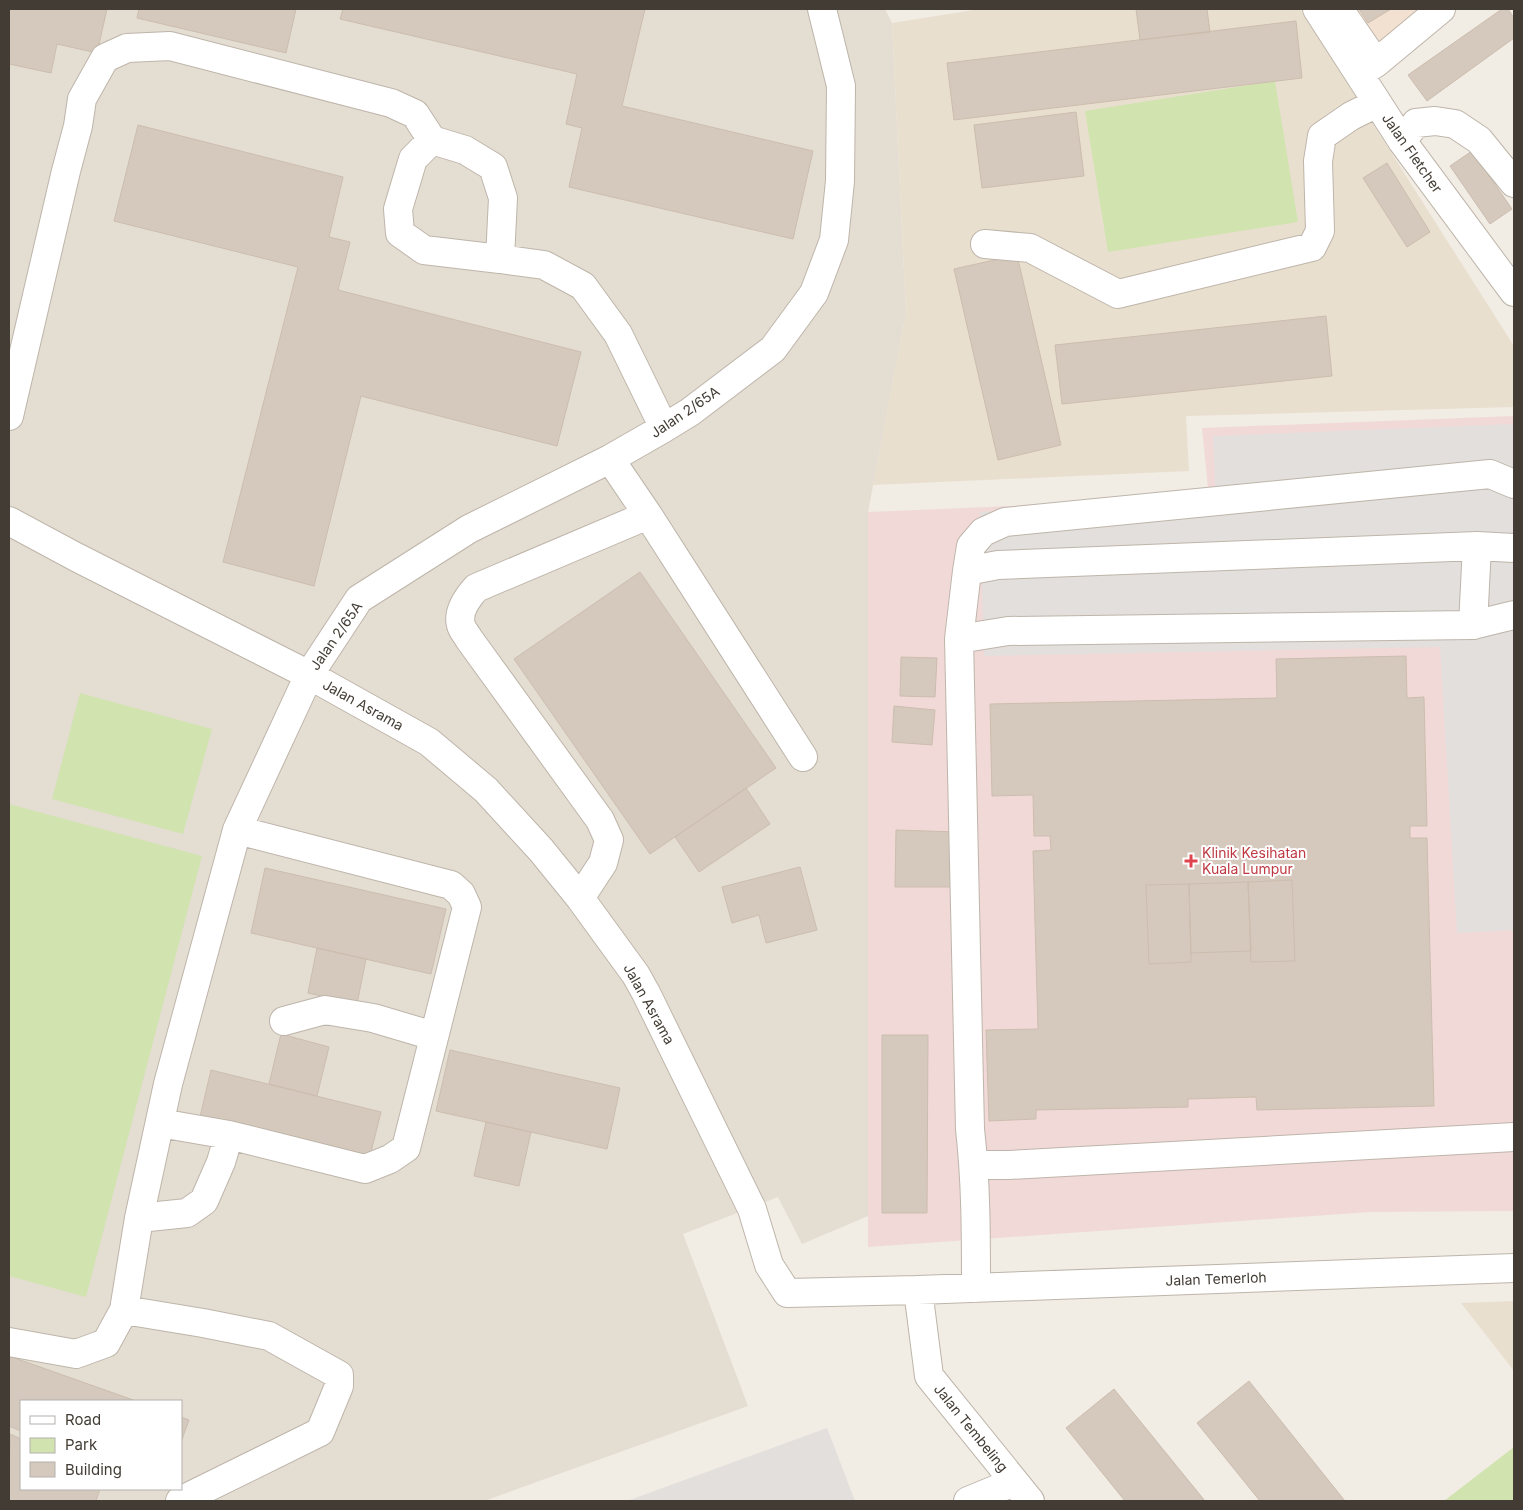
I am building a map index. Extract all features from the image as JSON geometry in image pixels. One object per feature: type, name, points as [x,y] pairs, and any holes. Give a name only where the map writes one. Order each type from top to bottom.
[{"type":"street","name":"Jalan 2/65A","points":[[9,1342],[76,1354],[106,1343],[124,1310],[139,1218],[168,1084],[237,830],[309,675],[359,599],[469,529],[610,459],[690,412],[773,349],[814,293],[834,240],[840,181],[841,86],[822,9]]},
{"type":"street","name":"Jalan Fletcher","points":[[1317,9],[1368,69],[1377,103],[1402,141],[1514,292]]},
{"type":"street","points":[[1339,9],[1368,69],[1441,9]]},
{"type":"street","points":[[9,416],[78,126],[82,99],[105,58],[128,48],[170,46],[391,103],[415,114],[432,140],[465,150],[493,167],[503,198],[500,259]]},
{"type":"street","points":[[985,244],[1030,248],[1118,294],[1312,247],[1320,231],[1318,161],[1322,136],[1351,116],[1377,103]]},
{"type":"street","points":[[1402,141],[1416,123],[1435,121],[1454,124],[1479,140],[1514,183]]},
{"type":"street","points":[[432,140],[413,159],[398,208],[400,233],[424,250],[544,265],[582,286],[618,334],[664,428]]},
{"type":"street","points":[[610,459],[803,757]]},
{"type":"street","points":[[976,1288],[976,1216],[974,1165],[970,1129],[959,639],[971,546],[983,532],[1006,522],[1490,474],[1514,484]]},
{"type":"street","points":[[580,898],[603,863],[609,840],[600,820],[469,639],[460,625],[461,613],[466,600],[476,588],[648,515]]},
{"type":"street","name":"Jalan Asrama","points":[[9,521],[309,675],[429,742],[486,790],[541,850],[580,898],[636,975],[752,1209],[769,1265],[787,1293],[918,1290]]},
{"type":"street","points":[[967,572],[998,565],[1477,546],[1514,548]]},
{"type":"street","points":[[1473,625],[1477,546]]},
{"type":"street","points":[[959,639],[1008,631],[1473,625],[1514,616]]},
{"type":"street","points":[[160,1123],[229,1135],[365,1169],[390,1159],[406,1148],[467,907],[461,894],[451,884],[237,830]]},
{"type":"street","points":[[284,1021],[325,1010],[373,1018],[434,1036]]},
{"type":"street","points":[[139,1218],[187,1213],[204,1201],[221,1162],[229,1135]]},
{"type":"street","points":[[974,1165],[1514,1137]]},
{"type":"street","name":"Jalan Temerloh","points":[[918,1290],[1514,1268]]},
{"type":"street","name":"Jalan Tembeling","points":[[918,1290],[929,1376],[1022,1492]]},
{"type":"street","points":[[124,1310],[269,1336],[339,1375],[339,1386],[320,1432],[180,1501]]},
{"type":"street","points":[[968,1501],[1022,1492]]},
{"type":"shaded area","points":[[9,9],[885,9],[892,23],[906,313],[868,512],[868,1216],[802,1244],[778,1197],[683,1234],[748,1406],[484,1501],[9,1501]]},
{"type":"shaded area","points":[[980,9],[1300,9],[1514,346],[1514,407],[1186,416],[1189,471],[873,485],[906,313],[892,23]]},
{"type":"shaded area","points":[[1349,9],[1431,9],[1379,51]]},
{"type":"shaded area","name":"Klinik Kesihatan Kuala Lumpur","points":[[1514,416],[1514,1211],[1370,1212],[868,1247],[868,512],[1209,498],[1202,428]]},
{"type":"shaded area","points":[[1514,424],[1514,930],[1457,933],[1440,647],[984,656],[980,512],[1216,503],[1213,436]]},
{"type":"shaded area","points":[[1514,1301],[1514,1371],[1461,1303]]},
{"type":"shaded area","points":[[827,1428],[855,1501],[627,1501]]},
{"type":"green space","points":[[1275,81],[1298,222],[1108,252],[1085,111]]},
{"type":"green space","points":[[80,693],[212,729],[183,834],[52,799]]},
{"type":"green space","points":[[9,804],[202,856],[86,1297],[9,1276]]},
{"type":"green space","points":[[1514,1447],[1514,1501],[1444,1501]]},
{"type":"building","points":[[9,9],[107,9],[97,53],[57,44],[51,73],[9,64]]},
{"type":"building","points":[[139,9],[296,9],[286,53],[137,18]]},
{"type":"building","points":[[343,9],[645,9],[622,106],[813,151],[793,239],[569,187],[582,128],[566,124],[577,74],[340,19]]},
{"type":"building","points":[[1136,9],[1207,9],[1210,32],[1140,40]]},
{"type":"building","points":[[1359,9],[1391,9],[1368,23]]},
{"type":"building","points":[[1502,9],[1508,9],[1514,18],[1514,38],[1427,101],[1408,75]]},
{"type":"building","points":[[1296,21],[1302,78],[954,120],[947,63]]},
{"type":"building","points":[[1076,112],[1084,176],[982,188],[974,125]]},
{"type":"building","points":[[138,125],[343,177],[329,237],[350,242],[338,290],[581,352],[557,446],[361,396],[314,586],[223,562],[298,267],[114,221]]},
{"type":"building","points":[[1472,151],[1512,209],[1490,224],[1450,166]]},
{"type":"building","points":[[1387,163],[1430,232],[1407,247],[1363,178]]},
{"type":"building","points":[[1017,255],[1061,445],[998,460],[954,269]]},
{"type":"building","points":[[1326,316],[1332,376],[1062,404],[1055,345]]},
{"type":"building","points":[[640,572],[776,768],[650,854],[514,659]]},
{"type":"building","points":[[1406,656],[1407,698],[1424,697],[1427,826],[1410,826],[1410,838],[1427,838],[1434,1106],[1257,1110],[1256,1097],[1188,1099],[1188,1107],[1036,1110],[1036,1119],[989,1121],[986,1030],[1038,1029],[1033,851],[1051,850],[1050,836],[1034,836],[1033,795],[992,796],[990,704],[1277,698],[1276,659]]},
{"type":"building","points":[[901,657],[937,658],[935,697],[900,696]]},
{"type":"building","points":[[894,706],[935,710],[932,745],[892,742]]},
{"type":"building","points":[[746,788],[770,824],[699,872],[675,837]]},
{"type":"building","points":[[896,830],[959,832],[957,887],[895,887]]},
{"type":"building","points":[[800,867],[817,930],[766,943],[759,915],[732,923],[722,887]]},
{"type":"building","points":[[265,868],[446,909],[431,974],[251,933]]},
{"type":"building","points":[[1292,880],[1295,961],[1251,962],[1248,882]]},
{"type":"building","points":[[1248,882],[1251,951],[1191,953],[1189,884]]},
{"type":"building","points":[[1189,884],[1191,962],[1149,964],[1146,885]]},
{"type":"building","points":[[317,948],[366,959],[357,1004],[308,993]]},
{"type":"building","points":[[281,1034],[329,1047],[317,1096],[269,1084]]},
{"type":"building","points":[[882,1035],[928,1035],[927,1213],[882,1213]]},
{"type":"building","points":[[450,1050],[620,1088],[607,1149],[436,1111]]},
{"type":"building","points":[[211,1070],[381,1112],[368,1164],[199,1121]]},
{"type":"building","points":[[486,1122],[531,1132],[519,1186],[474,1176]]},
{"type":"building","points":[[9,1356],[133,1400],[20,1400],[20,1431],[9,1426]]},
{"type":"building","points":[[1249,1381],[1345,1501],[1260,1501],[1197,1423]]},
{"type":"building","points":[[1114,1389],[1205,1501],[1125,1501],[1066,1428]]},
{"type":"building","points":[[182,1417],[189,1420],[182,1439]]},
{"type":"building","points":[[10,1434],[20,1439],[20,1490],[100,1490],[96,1501],[9,1501]]},
{"type":"place","name":"Klinik Kesihatan Kuala Lumpur","points":[[1191,861]]}]
